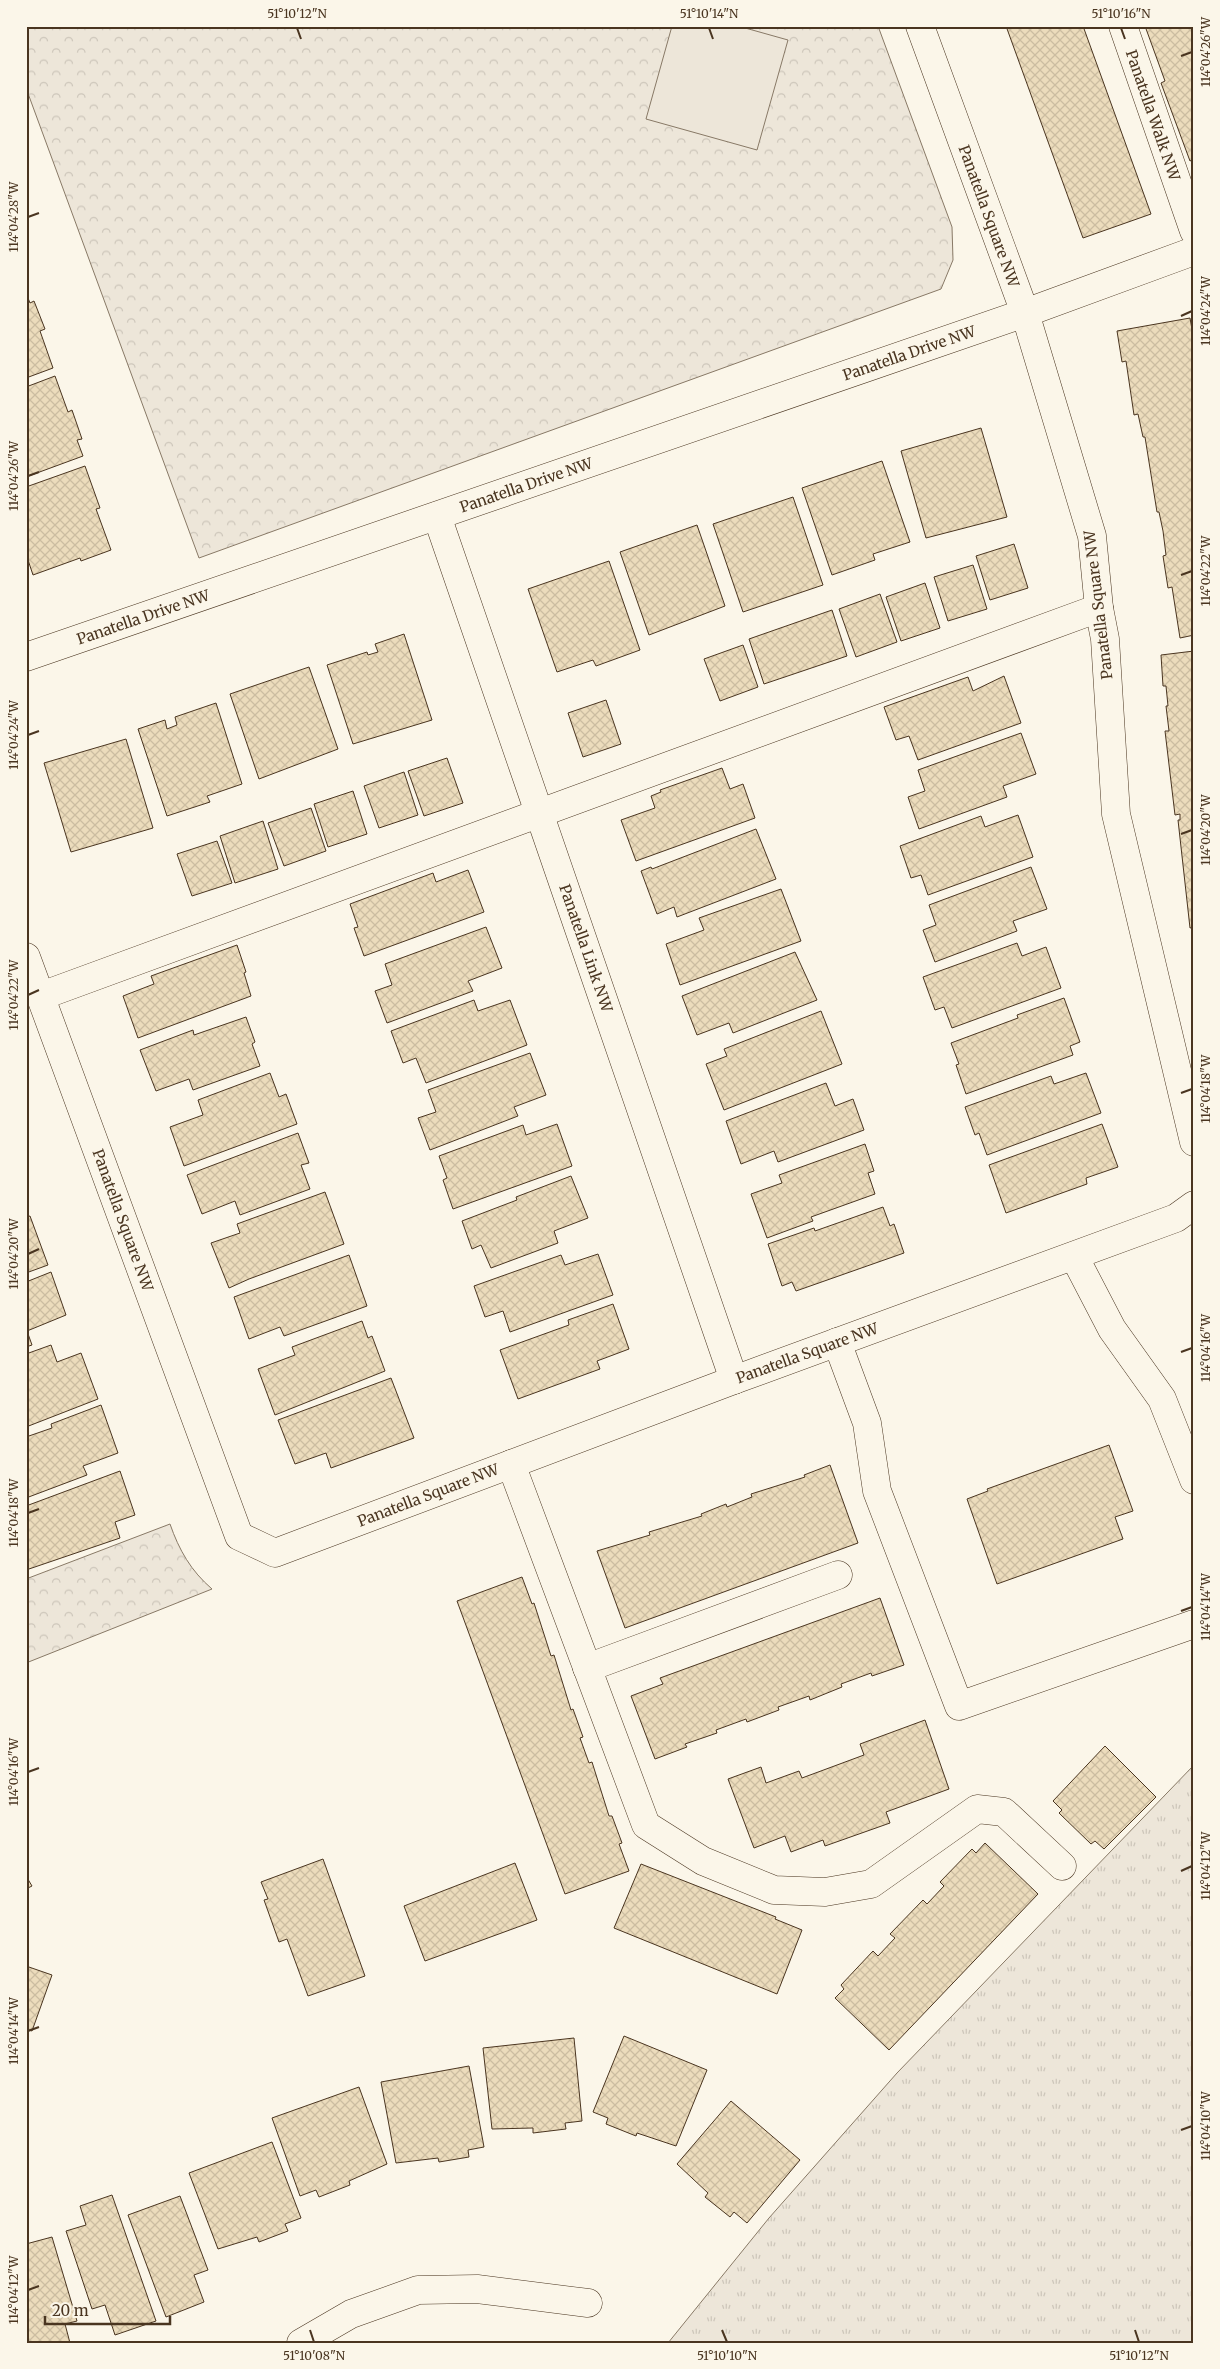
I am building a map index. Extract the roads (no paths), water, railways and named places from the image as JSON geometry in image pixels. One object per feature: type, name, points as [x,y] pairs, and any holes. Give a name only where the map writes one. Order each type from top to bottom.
[{"type":"street","name":"Panatella Square NW","points":[[920,26],[1025,313],[1092,536],[1104,639],[1116,814],[1194,1142]]},
{"type":"street","name":"Panatella Walk NW","points":[[1123,26],[1194,231]]},
{"type":"street","points":[[1025,313],[1194,250]]},
{"type":"street","name":"Panatella Drive NW","points":[[26,656],[1025,313]]},
{"type":"street","name":"Panatella Link NW","points":[[437,516],[734,1380]]},
{"type":"street","points":[[41,996],[1099,608]]},
{"type":"street","name":"Panatella Square NW","points":[[26,957],[239,1536],[275,1553],[734,1380],[1176,1218],[1194,1205]]},
{"type":"street","points":[[1074,1256],[1112,1329],[1162,1399],[1194,1480]]},
{"type":"street","points":[[837,1342],[867,1423],[877,1491],[959,1706],[1194,1624]]},
{"type":"street","points":[[511,1464],[646,1825],[704,1861],[774,1890],[825,1892],[871,1884],[977,1809],[1004,1812],[1062,1866]]},
{"type":"street","points":[[587,1668],[838,1575]]},
{"type":"street","points":[[301,2343],[351,2314],[418,2290],[477,2289],[588,2304]]}]
